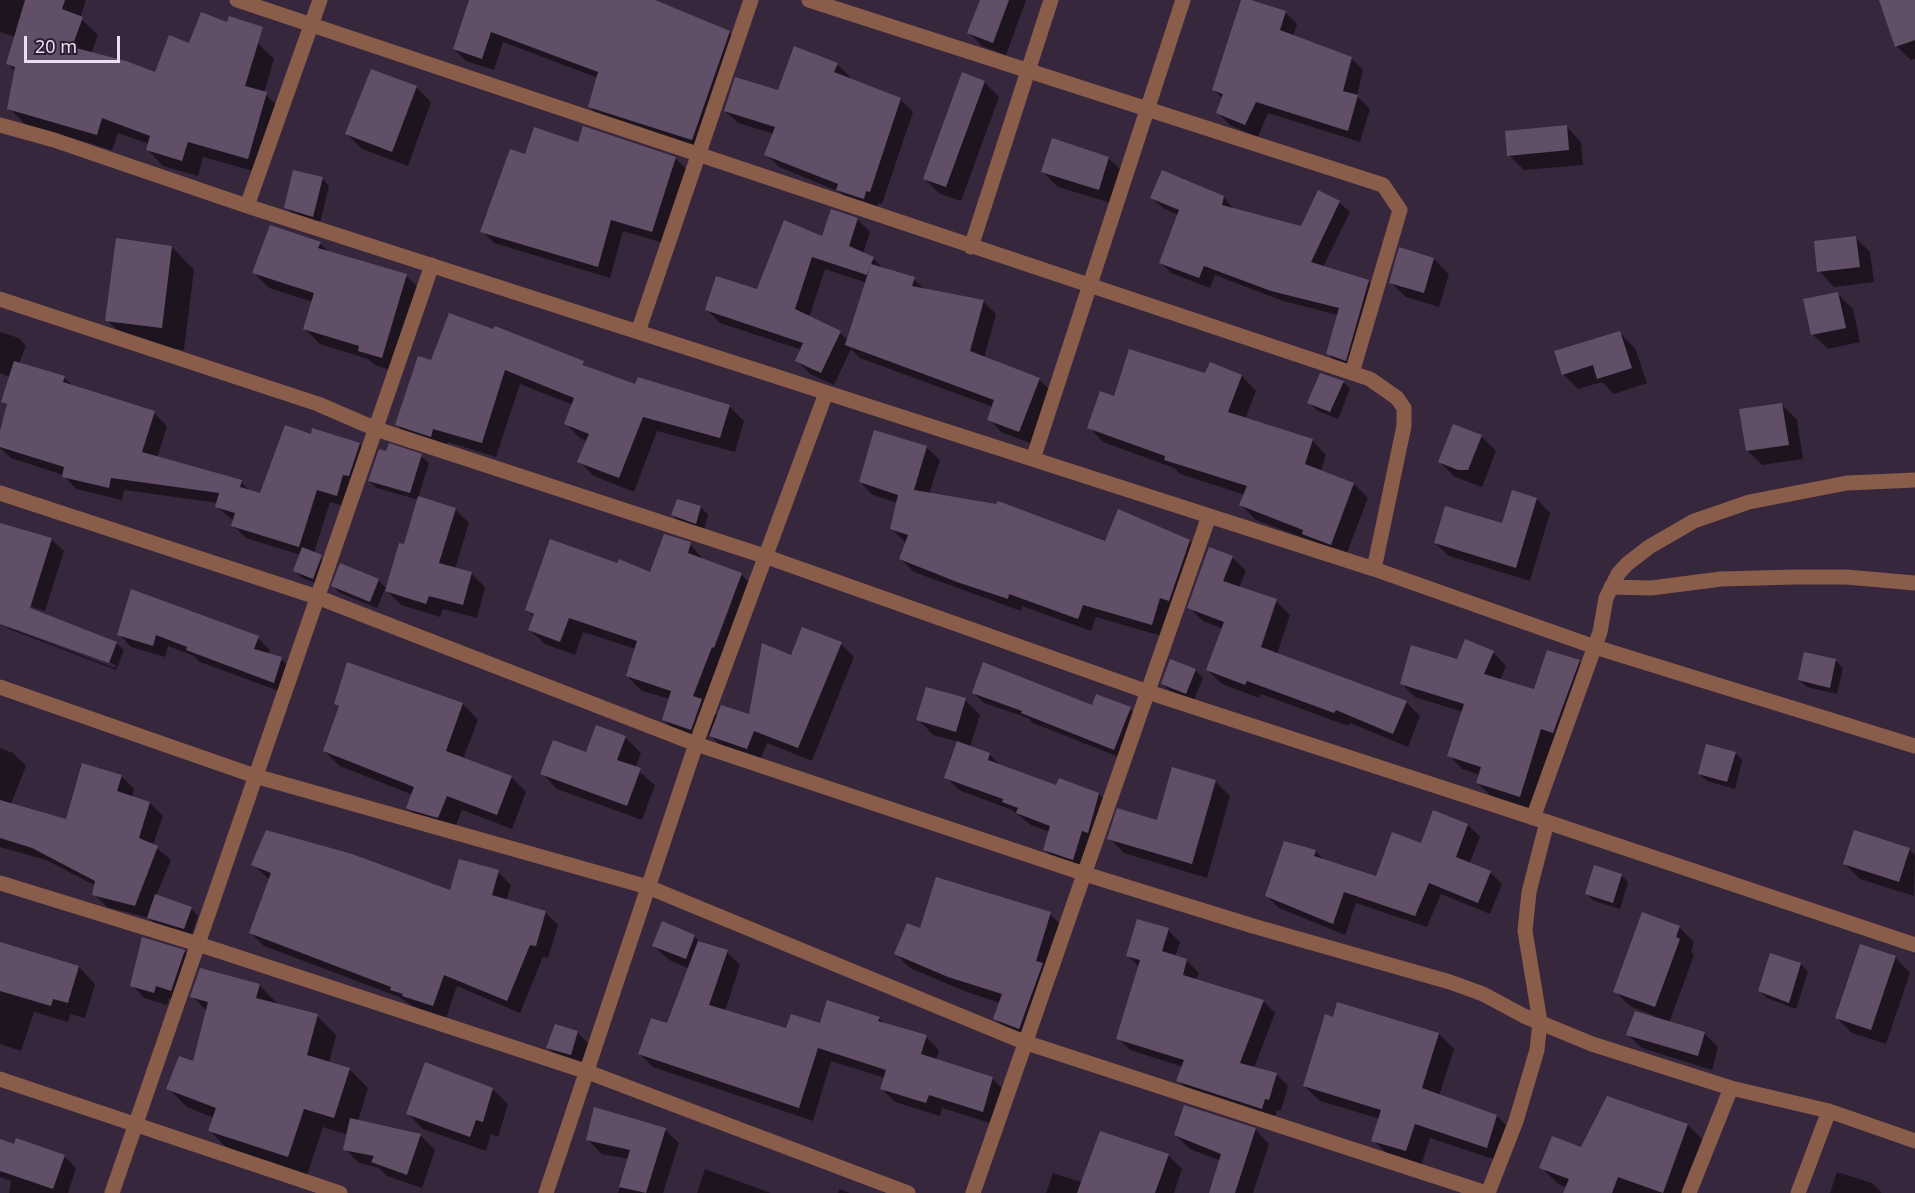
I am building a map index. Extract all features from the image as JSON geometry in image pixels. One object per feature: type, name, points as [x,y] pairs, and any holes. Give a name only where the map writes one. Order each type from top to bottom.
[{"type":"street","points":[[237,0],[1352,373],[1385,388],[1397,398],[1404,408],[1404,426],[1374,569]]},
{"type":"street","points":[[247,206],[320,0]]},
{"type":"street","points":[[638,332],[751,0]]},
{"type":"street","points":[[809,0],[1146,110],[1383,184],[1400,210],[1352,373]]},
{"type":"street","points":[[971,247],[1051,0]]},
{"type":"street","points":[[1033,459],[1183,0]]},
{"type":"street","points":[[0,125],[54,140],[247,206],[1374,569],[1595,647],[1915,746]]},
{"type":"street","points":[[112,1193],[432,265]]},
{"type":"street","points":[[0,299],[318,404],[376,429],[767,557],[1148,693],[1915,945]]},
{"type":"street","points":[[546,1193],[696,744],[826,393]]},
{"type":"street","points":[[0,687],[255,776],[648,887],[1024,1042],[1487,1193],[1528,1084],[1537,1050],[1540,1022],[1526,931],[1529,892],[1540,820],[1595,647],[1611,587],[1627,564],[1649,547],[1694,521],[1722,510],[1749,502],[1848,483],[1915,480]]},
{"type":"street","points":[[0,493],[317,597],[696,744],[1085,874],[1483,993],[1540,1022],[1592,1044],[1731,1088],[1829,1111],[1915,1141]]},
{"type":"street","points":[[973,1193],[1209,516]]},
{"type":"street","points":[[1611,587],[1651,588],[1721,579],[1795,577],[1915,583]]},
{"type":"street","points":[[0,883],[198,944],[585,1071],[908,1193]]},
{"type":"street","points":[[0,1079],[340,1193]]},
{"type":"street","points":[[1689,1193],[1731,1088]]},
{"type":"street","points":[[1798,1193],[1829,1111]]},
{"type":"building","points":[[25,0],[65,0],[62,9],[83,17],[72,47],[126,61],[155,72],[169,35],[189,43],[201,12],[227,22],[229,16],[263,27],[245,86],[267,92],[248,159],[188,142],[182,161],[146,150],[150,136],[102,118],[97,135],[7,109],[15,67],[6,64]]},
{"type":"building","points":[[469,0],[655,0],[730,31],[692,140],[588,107],[598,72],[491,32],[482,59],[453,49]]},
{"type":"building","points":[[980,0],[1009,0],[993,43],[967,33]]},
{"type":"building","points":[[1241,0],[1251,0],[1286,11],[1280,30],[1352,57],[1343,91],[1358,95],[1348,131],[1256,102],[1245,125],[1216,113],[1223,94],[1212,90]]},
{"type":"building","points":[[1879,0],[1915,0],[1915,40],[1895,47]]},
{"type":"building","points":[[794,46],[838,63],[834,72],[901,98],[870,192],[866,191],[864,199],[836,190],[838,184],[764,155],[775,127],[724,111],[735,77],[778,90]]},
{"type":"building","points":[[371,69],[417,86],[392,152],[345,134]]},
{"type":"building","points":[[962,72],[985,81],[946,187],[923,179]]},
{"type":"building","points":[[1567,125],[1569,150],[1507,156],[1505,131]]},
{"type":"building","points":[[583,126],[676,157],[652,232],[611,220],[598,267],[480,232],[510,149],[525,154],[534,127],[578,142]]},
{"type":"building","points":[[1052,138],[1109,157],[1099,190],[1041,172]]},
{"type":"building","points":[[293,170],[323,177],[313,217],[284,208]]},
{"type":"building","points":[[1162,170],[1224,196],[1222,205],[1301,226],[1318,190],[1340,201],[1311,262],[1369,280],[1346,361],[1326,354],[1339,308],[1271,291],[1204,266],[1199,278],[1159,263],[1179,210],[1150,198]]},
{"type":"building","points":[[831,209],[858,218],[849,246],[874,257],[867,275],[812,257],[795,309],[841,331],[821,373],[795,361],[803,343],[705,310],[716,276],[757,289],[784,220],[822,236]]},
{"type":"building","points":[[270,225],[321,242],[318,248],[407,274],[382,358],[358,351],[359,346],[303,329],[314,293],[252,273]]},
{"type":"building","points":[[1856,236],[1860,267],[1817,272],[1814,241]]},
{"type":"building","points":[[116,238],[172,246],[162,328],[105,321]]},
{"type":"building","points":[[1399,247],[1434,258],[1424,293],[1389,283]]},
{"type":"building","points":[[871,264],[915,277],[912,286],[984,300],[970,351],[1040,378],[1019,432],[987,420],[994,400],[845,345]]},
{"type":"building","points":[[1838,292],[1846,328],[1811,335],[1803,299]]},
{"type":"building","points":[[449,313],[493,329],[495,326],[584,361],[583,365],[635,384],[638,377],[730,405],[720,438],[643,417],[619,478],[577,462],[589,434],[564,424],[574,398],[505,370],[482,443],[433,429],[431,437],[395,425],[418,356],[431,360]]},
{"type":"building","points":[[1620,331],[1632,368],[1597,379],[1593,365],[1562,375],[1554,351]]},
{"type":"building","points":[[1129,349],[1205,373],[1210,362],[1242,375],[1228,412],[1313,439],[1305,464],[1354,483],[1331,545],[1302,534],[1303,530],[1239,505],[1247,486],[1164,460],[1165,456],[1087,428],[1100,391],[1114,396]]},
{"type":"building","points":[[14,361],[65,376],[63,382],[155,411],[142,452],[242,480],[240,487],[260,493],[285,425],[311,434],[312,428],[360,443],[349,476],[343,475],[337,496],[317,490],[299,547],[231,526],[235,513],[215,507],[219,493],[111,478],[109,488],[62,477],[64,467],[0,447],[0,431],[7,404],[1,402]]},
{"type":"building","points":[[1320,373],[1344,381],[1330,412],[1307,403]]},
{"type":"building","points":[[1782,403],[1789,445],[1746,451],[1739,409]]},
{"type":"building","points":[[1453,424],[1482,435],[1468,470],[1458,470],[1438,462]]},
{"type":"building","points":[[874,430],[927,446],[914,490],[996,504],[998,501],[1105,541],[1118,509],[1190,540],[1169,601],[1160,598],[1152,625],[1083,605],[1078,619],[1009,594],[1008,599],[957,582],[899,559],[908,535],[890,529],[898,495],[859,482]]},
{"type":"building","points":[[389,443],[422,454],[410,493],[368,481],[379,449],[386,451]]},
{"type":"building","points":[[1512,490],[1537,498],[1516,568],[1434,543],[1445,506],[1502,523]]},
{"type":"building","points":[[418,496],[456,508],[439,563],[472,572],[463,605],[429,596],[426,604],[385,591],[399,543],[404,544]]},
{"type":"building","points":[[677,499],[701,506],[696,524],[671,515]]},
{"type":"building","points":[[0,523],[52,538],[30,608],[117,642],[109,663],[0,624]]},
{"type":"building","points":[[664,534],[691,542],[688,553],[742,573],[693,696],[702,699],[691,730],[662,720],[671,691],[626,676],[637,641],[569,618],[560,642],[528,630],[534,614],[525,610],[550,539],[617,563],[619,559],[650,572]]},
{"type":"building","points":[[302,547],[322,555],[313,579],[293,571]]},
{"type":"building","points":[[1209,547],[1233,556],[1223,581],[1277,599],[1261,647],[1407,701],[1393,734],[1336,710],[1334,713],[1247,681],[1245,685],[1206,670],[1224,622],[1187,608]]},
{"type":"building","points":[[340,563],[379,579],[370,602],[331,586]]},
{"type":"building","points":[[131,589],[259,636],[254,649],[282,657],[274,683],[186,650],[187,647],[156,635],[153,646],[117,635]]},
{"type":"building","points":[[802,627],[842,642],[798,748],[754,731],[747,749],[709,736],[721,705],[749,714],[762,643],[791,655]]},
{"type":"building","points":[[1465,639],[1494,651],[1484,674],[1534,689],[1547,650],[1580,660],[1553,733],[1541,729],[1520,797],[1476,783],[1481,767],[1447,756],[1464,704],[1400,684],[1411,645],[1457,659]]},
{"type":"building","points":[[1804,652],[1836,659],[1830,688],[1798,680]]},
{"type":"building","points":[[1170,659],[1196,669],[1186,694],[1161,684]]},
{"type":"building","points":[[347,662],[463,703],[446,751],[512,776],[497,815],[447,796],[438,818],[410,810],[406,808],[414,787],[323,751],[339,706],[334,704]]},
{"type":"building","points":[[983,662],[1092,705],[1096,694],[1131,707],[1114,750],[1021,713],[1022,711],[972,693]]},
{"type":"building","points":[[926,687],[966,698],[956,732],[916,720]]},
{"type":"building","points":[[596,725],[626,736],[617,760],[641,768],[627,806],[540,774],[553,740],[586,752]]},
{"type":"building","points":[[957,741],[990,753],[988,760],[1056,785],[1059,778],[1099,793],[1088,833],[1082,831],[1073,860],[1043,850],[1050,826],[1016,813],[1018,808],[1002,802],[1003,799],[944,778]]},
{"type":"building","points":[[1706,744],[1736,752],[1727,782],[1698,774]]},
{"type":"building","points":[[82,763],[122,775],[117,791],[150,802],[139,838],[158,846],[135,906],[92,895],[95,881],[32,848],[0,838],[0,800],[66,819]]},
{"type":"building","points":[[1172,767],[1216,780],[1192,864],[1107,839],[1117,808],[1157,820]]},
{"type":"building","points":[[1433,810],[1468,824],[1456,857],[1491,871],[1478,903],[1429,883],[1415,916],[1344,892],[1333,924],[1265,896],[1284,841],[1316,850],[1314,856],[1376,876],[1392,832],[1421,843]]},
{"type":"building","points":[[266,830],[352,854],[450,890],[459,859],[499,870],[492,895],[546,911],[536,946],[530,945],[507,1001],[444,975],[433,1006],[402,996],[403,994],[390,990],[391,987],[249,933],[271,873],[251,865]]},
{"type":"building","points":[[1854,830],[1910,848],[1899,882],[1843,864]]},
{"type":"building","points":[[1594,865],[1622,874],[1613,903],[1585,894]]},
{"type":"building","points":[[936,877],[1051,912],[1036,961],[1043,963],[1019,1029],[993,1019],[1002,994],[948,977],[894,954],[907,923],[920,928]]},
{"type":"building","points":[[155,894],[192,907],[184,929],[147,918]]},
{"type":"building","points":[[1642,912],[1680,926],[1676,937],[1680,939],[1655,1007],[1613,992]]},
{"type":"building","points":[[1137,919],[1169,928],[1162,951],[1187,959],[1183,975],[1264,1000],[1240,1063],[1277,1073],[1269,1100],[1265,1099],[1262,1109],[1176,1081],[1184,1060],[1116,1039],[1140,960],[1126,956]]},
{"type":"building","points":[[662,921],[695,935],[686,959],[652,946]]},
{"type":"building","points":[[142,937],[185,950],[171,991],[156,986],[154,993],[130,986]]},
{"type":"building","points":[[698,941],[728,950],[709,1005],[786,1028],[791,1014],[820,1023],[827,1000],[880,1017],[878,1021],[927,1035],[921,1054],[993,1077],[983,1112],[929,1095],[926,1103],[880,1089],[886,1070],[818,1048],[799,1108],[638,1054],[651,1018],[667,1023]]},
{"type":"building","points":[[0,942],[79,966],[68,1003],[53,999],[51,1006],[0,991]]},
{"type":"building","points":[[1860,944],[1896,956],[1871,1030],[1835,1018]]},
{"type":"building","points":[[1770,953],[1801,963],[1789,1003],[1758,991]]},
{"type":"building","points":[[200,968],[260,984],[256,998],[318,1014],[307,1055],[350,1068],[334,1118],[304,1109],[288,1157],[208,1131],[216,1108],[166,1089],[179,1056],[193,1061],[208,1002],[190,997]]},
{"type":"building","points":[[1337,1002],[1439,1033],[1422,1088],[1497,1115],[1487,1148],[1415,1124],[1406,1151],[1371,1141],[1381,1110],[1303,1086],[1325,1014],[1333,1017]]},
{"type":"building","points":[[1635,1011],[1705,1032],[1698,1056],[1626,1035]]},
{"type":"building","points":[[555,1024],[578,1031],[571,1055],[546,1048]]},
{"type":"building","points":[[425,1062],[493,1088],[483,1122],[476,1120],[470,1137],[406,1114]]},
{"type":"building","points":[[1607,1096],[1688,1124],[1663,1193],[1618,1177],[1612,1193],[1563,1193],[1569,1179],[1539,1168],[1552,1136],[1581,1147]]},
{"type":"building","points":[[1184,1105],[1256,1128],[1235,1193],[1209,1193],[1221,1154],[1174,1135]]},
{"type":"building","points":[[594,1107],[666,1128],[646,1193],[619,1187],[630,1150],[586,1140]]},
{"type":"building","points":[[350,1118],[421,1134],[407,1175],[371,1162],[374,1156],[343,1150]]},
{"type":"building","points":[[1100,1131],[1169,1154],[1155,1193],[1077,1193]]},
{"type":"building","points":[[16,1138],[65,1155],[53,1189],[0,1171],[0,1139],[14,1144]]}]
